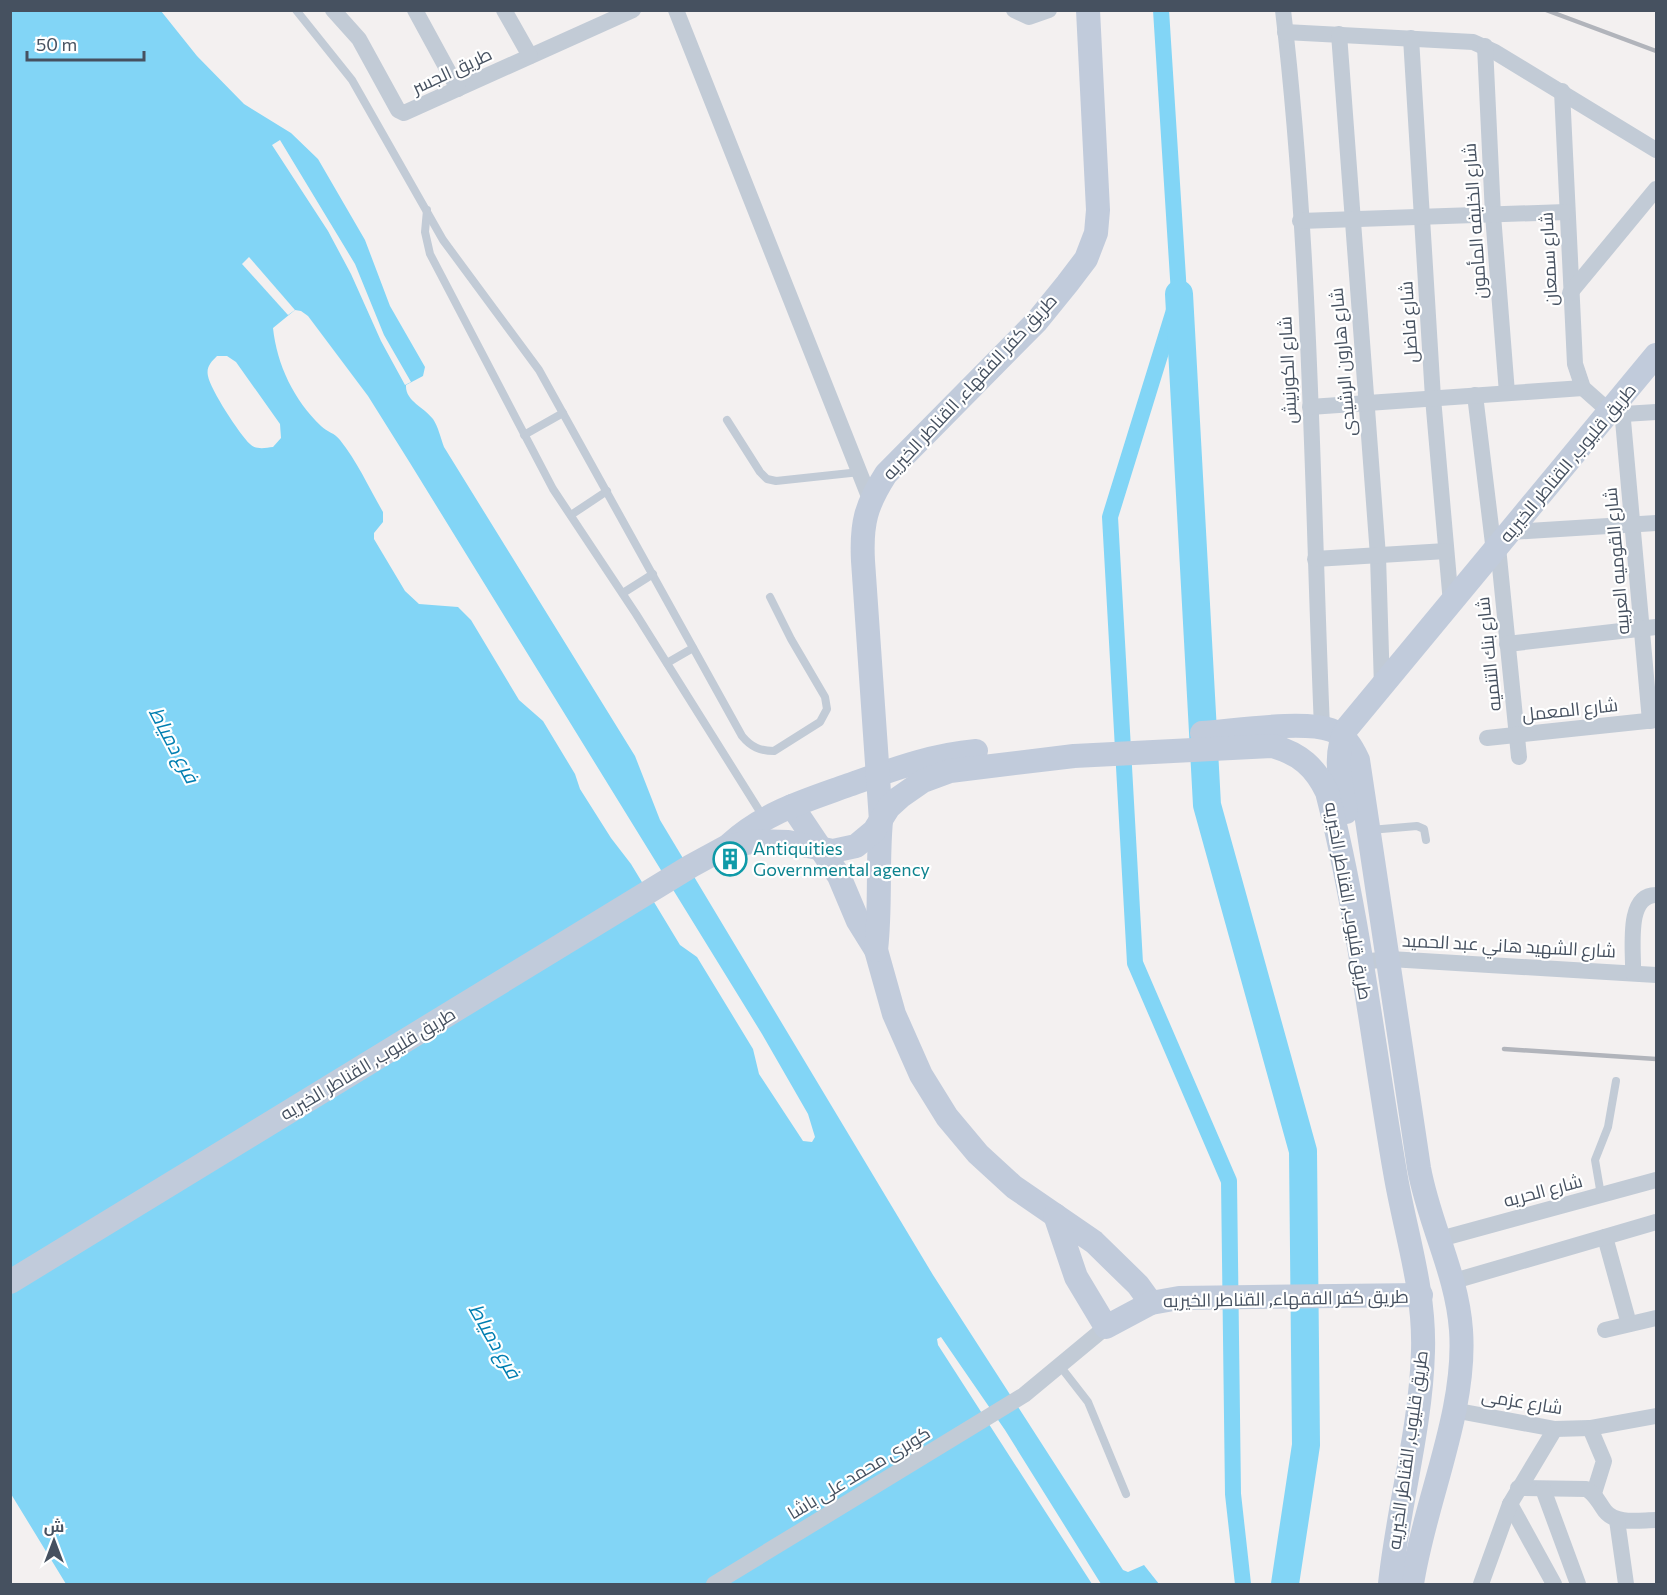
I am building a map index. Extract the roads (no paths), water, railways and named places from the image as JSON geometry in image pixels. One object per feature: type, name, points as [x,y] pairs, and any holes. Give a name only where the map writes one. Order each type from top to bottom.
[{"type":"main road","name":"طريق كفر الفقهاء, القناطر الخيريه","points":[[876,950],[880,917],[878,863],[881,821],[862,540],[864,519],[870,499],[886,474],[1037,321],[1086,259],[1096,233],[1098,210],[1088,10]]},
{"type":"main road","name":"طريق قليوب, القناطر الخيريه","points":[[1332,732],[1382,687],[1618,408],[1656,355]]},
{"type":"main road","name":"طريق قليوب, القناطر الخيريه","points":[[726,847],[773,841],[833,851],[856,846],[866,840],[900,797],[936,775],[964,769],[1074,750],[1292,727],[1332,732],[1358,760],[1390,958],[1419,1168],[1454,1281],[1461,1333],[1458,1385],[1424,1524],[1412,1584]]},
{"type":"main road","points":[[1332,732],[1359,888],[1352,911]]},
{"type":"main road","name":"طريق قليوب, القناطر الخيريه","points":[[10,1282],[691,866],[726,847],[764,818],[792,806],[913,762],[952,754],[1273,746],[1302,758],[1321,779],[1328,792],[1352,911],[1395,1174],[1421,1296],[1422,1378],[1390,1584]]},
{"type":"main road","name":"طريق كفر الفقهاء, القناطر الخيريه","points":[[792,806],[839,876],[858,921],[876,950],[894,1014],[921,1075],[947,1117],[978,1154],[1014,1187],[1094,1242],[1138,1285],[1151,1303]]},
{"type":"main road","points":[[1055,1215],[1076,1277],[1106,1327]]},
{"type":"main road","name":"طريق كفر الفقهاء, القناطر الخيريه","points":[[1106,1327],[1151,1303],[1179,1298],[1421,1296]]},
{"type":"street","name":"طريق الجسر","points":[[333,10],[359,39],[401,112],[411,112],[633,10]]},
{"type":"street","points":[[415,10],[459,89]]},
{"type":"street","points":[[504,10],[530,56]]},
{"type":"street","points":[[676,10],[870,499]]},
{"type":"street","points":[[1014,10],[1029,17],[1049,10]]},
{"type":"street","name":"شارع الكورنيش","points":[[1283,10],[1300,221],[1315,559],[1332,732]]},
{"type":"street","points":[[1286,32],[1460,40],[1485,46],[1656,150]]},
{"type":"street","name":"شارع هارون الرشيدى","points":[[1339,34],[1378,556],[1382,687]]},
{"type":"street","name":"شارع فاضل","points":[[1411,38],[1433,398],[1451,603]]},
{"type":"street","name":"شارع الخليفه المأمون","points":[[1485,46],[1493,215],[1507,393]]},
{"type":"street","name":"شارع سمعان","points":[[1562,91],[1575,364],[1583,388]]},
{"type":"street","points":[[1570,293],[1656,189]]},
{"type":"street","points":[[1300,221],[1566,212]]},
{"type":"street","points":[[1310,407],[1583,388],[1618,408],[1656,412]]},
{"type":"street","name":"شارع بنك التنميه","points":[[1476,395],[1501,544],[1519,757]]},
{"type":"street","name":"شارع القوميه العربيه","points":[[1618,408],[1649,628],[1653,720]]},
{"type":"street","points":[[1501,544],[1633,524],[1656,523]]},
{"type":"street","points":[[1315,559],[1446,551]]},
{"type":"street","points":[[1508,644],[1649,628]]},
{"type":"street","name":"شارع المعمل","points":[[1487,738],[1653,720]]},
{"type":"street","points":[[1633,973],[1636,907],[1644,898],[1656,895]]},
{"type":"street","name":"شارع الشهيد هاني عبد الحميد","points":[[1360,962],[1390,958],[1656,975]]},
{"type":"street","name":"شارع الحريه","points":[[1440,1239],[1656,1180]]},
{"type":"street","points":[[1454,1281],[1656,1222]]},
{"type":"street","points":[[1605,1237],[1629,1324]]},
{"type":"street","points":[[1605,1330],[1656,1318]]},
{"type":"street","name":"طريق كفر الفقهاء, القناطر الخيريه","points":[[1024,1395],[1106,1327]]},
{"type":"street","name":"كوبرى محمد على باشا","points":[[714,1584],[1024,1395]]},
{"type":"street","name":"شارع عزمى","points":[[1453,1410],[1555,1429],[1590,1428],[1656,1416]]},
{"type":"street","points":[[1590,1428],[1604,1461],[1594,1493]]},
{"type":"street","points":[[1481,1584],[1510,1504],[1555,1429]]},
{"type":"street","points":[[1518,1488],[1586,1489],[1594,1493],[1606,1513],[1617,1520],[1656,1520]]},
{"type":"street","points":[[1543,1489],[1578,1584]]},
{"type":"street","points":[[1510,1504],[1554,1584]]},
{"type":"street","points":[[1617,1520],[1626,1584]]},
{"type":"lane","points":[[296,10],[357,88],[457,260],[522,344],[747,742],[760,750],[774,751],[823,719],[827,703],[770,597]]},
{"type":"lane","points":[[427,210],[425,232],[430,254],[524,435],[571,515],[623,593],[764,818]]},
{"type":"lane","points":[[524,435],[563,413]]},
{"type":"lane","points":[[727,420],[767,479],[776,481],[860,472]]},
{"type":"lane","points":[[571,515],[607,491]]},
{"type":"lane","points":[[623,593],[652,574]]},
{"type":"lane","points":[[667,663],[693,648]]},
{"type":"lane","points":[[1370,830],[1418,826],[1424,829],[1426,840]]},
{"type":"lane","points":[[1601,1195],[1595,1160],[1608,1127],[1616,1081]]},
{"type":"lane","points":[[1060,1366],[1089,1402],[1126,1494]]},
{"type":"water","name":"فرع دمياط","points":[[11,11],[161,11],[197,56],[244,104],[291,133],[318,159],[365,240],[390,306],[425,367],[423,376],[406,385],[409,395],[433,419],[444,447],[635,756],[660,820],[933,1275],[1123,1570],[1128,1572],[1144,1565],[1159,1584],[1101,1584],[1005,1430],[941,1337],[937,1339],[938,1345],[1092,1584],[66,1584],[11,1494]],"holes":[[[295,310],[308,316],[368,396],[410,463],[762,1034],[808,1114],[815,1137],[812,1142],[803,1141],[759,1074],[753,1049],[697,957],[680,945],[631,864],[611,838],[580,789],[575,774],[543,721],[519,700],[471,620],[458,607],[419,604],[405,591],[374,539],[374,533],[383,522],[383,512],[363,475],[338,438],[311,416],[288,381],[278,355],[273,328]],[[217,356],[227,356],[236,362],[280,424],[281,438],[273,447],[252,446],[226,412],[208,376],[208,367]]]},
{"type":"waterway","points":[[1161,10],[1179,294],[1110,517],[1135,963],[1229,1181],[1233,1494],[1243,1584]]},
{"type":"waterway","points":[[1179,294],[1207,805],[1303,1151],[1306,1445],[1285,1584]]},
{"type":"railway","points":[[1546,10],[1656,51]]},
{"type":"railway","points":[[1504,1049],[1656,1059]]},
{"type":"place","name":"Antiquities Governmental agency","points":[[730,859]]}]
